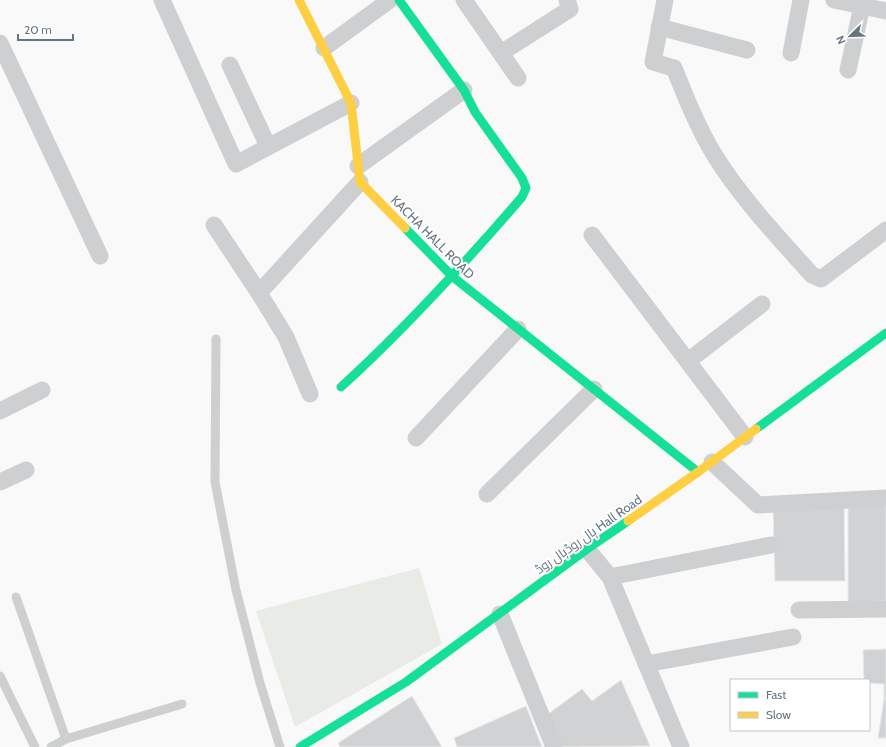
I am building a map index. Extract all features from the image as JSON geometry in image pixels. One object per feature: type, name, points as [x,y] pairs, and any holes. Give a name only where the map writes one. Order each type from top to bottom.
[{"type":"street","points":[[162,0],[236,164],[351,103]]},
{"type":"street","points":[[299,0],[351,103],[359,174]]},
{"type":"street","points":[[324,48],[390,0]]},
{"type":"street","points":[[341,387],[373,359],[452,277],[522,197],[526,188],[522,178],[476,112],[464,90],[399,0]]},
{"type":"street","points":[[464,0],[518,78]]},
{"type":"street","points":[[501,53],[570,9],[567,0]]},
{"type":"street","points":[[665,0],[653,62],[674,68],[693,116],[714,155],[727,175],[755,210],[812,275],[821,279],[886,230]]},
{"type":"street","points":[[791,53],[801,0]]},
{"type":"street","points":[[834,0],[886,11]]},
{"type":"street","points":[[848,70],[862,6]]},
{"type":"street","points":[[659,27],[747,50]]},
{"type":"street","points":[[0,43],[100,256]]},
{"type":"street","points":[[230,65],[268,146]]},
{"type":"street","points":[[259,293],[359,174],[464,90]]},
{"type":"street","name":"KACHA HALL ROAD","points":[[359,174],[452,277],[698,472]]},
{"type":"street","points":[[214,226],[259,293],[286,337],[310,394]]},
{"type":"street","points":[[592,235],[746,437]]},
{"type":"street","points":[[688,361],[762,304]]},
{"type":"street","points":[[416,438],[518,329]]},
{"type":"street","name":"ہال روڈہال روڈ Hall Road","points":[[300,747],[406,682],[587,549],[712,462],[886,333]]},
{"type":"street","points":[[487,494],[594,389]]},
{"type":"street","points":[[0,410],[42,390]]},
{"type":"street","points":[[712,462],[758,505],[886,498]]},
{"type":"street","points":[[0,482],[26,470]]},
{"type":"street","points":[[610,577],[771,545]]},
{"type":"street","points":[[587,549],[610,577],[681,747]]},
{"type":"street","points":[[799,610],[886,608]]},
{"type":"street","points":[[500,614],[554,747]]},
{"type":"street","points":[[646,664],[793,638]]},
{"type":"lane","points":[[216,339],[215,482],[236,590],[260,683],[280,747]]},
{"type":"lane","points":[[16,597],[66,738]]},
{"type":"lane","points":[[0,676],[35,747]]},
{"type":"lane","points":[[51,747],[66,738],[182,704]]},
{"type":"shaded area","points":[[419,568],[442,644],[295,727],[256,611]]},
{"type":"building","points":[[844,503],[845,581],[775,581],[773,507]]},
{"type":"building","points":[[848,503],[886,503],[886,601],[848,602]]},
{"type":"building","points":[[886,649],[886,699],[884,699],[884,684],[870,683],[870,679],[864,679],[863,650]]},
{"type":"building","points":[[621,680],[650,746],[557,747],[544,717],[582,689],[592,701]]},
{"type":"building","points":[[412,696],[442,747],[340,747],[338,743]]},
{"type":"building","points":[[884,699],[886,699],[886,738],[878,738]]},
{"type":"building","points":[[526,706],[542,747],[457,747],[454,738]]},
{"type":"traffic: fast","points":[[341,387],[389,342],[434,295],[522,197],[526,188],[522,178],[475,112],[464,90],[399,0]]},
{"type":"traffic: fast","points":[[405,228],[453,277],[698,472]]},
{"type":"traffic: fast","points":[[756,429],[886,333]]},
{"type":"traffic: fast","points":[[300,747],[406,682],[587,549],[628,521]]},
{"type":"traffic: slow","points":[[299,0],[351,103],[360,182],[405,228]]},
{"type":"traffic: slow","points":[[628,521],[756,429]]}]
